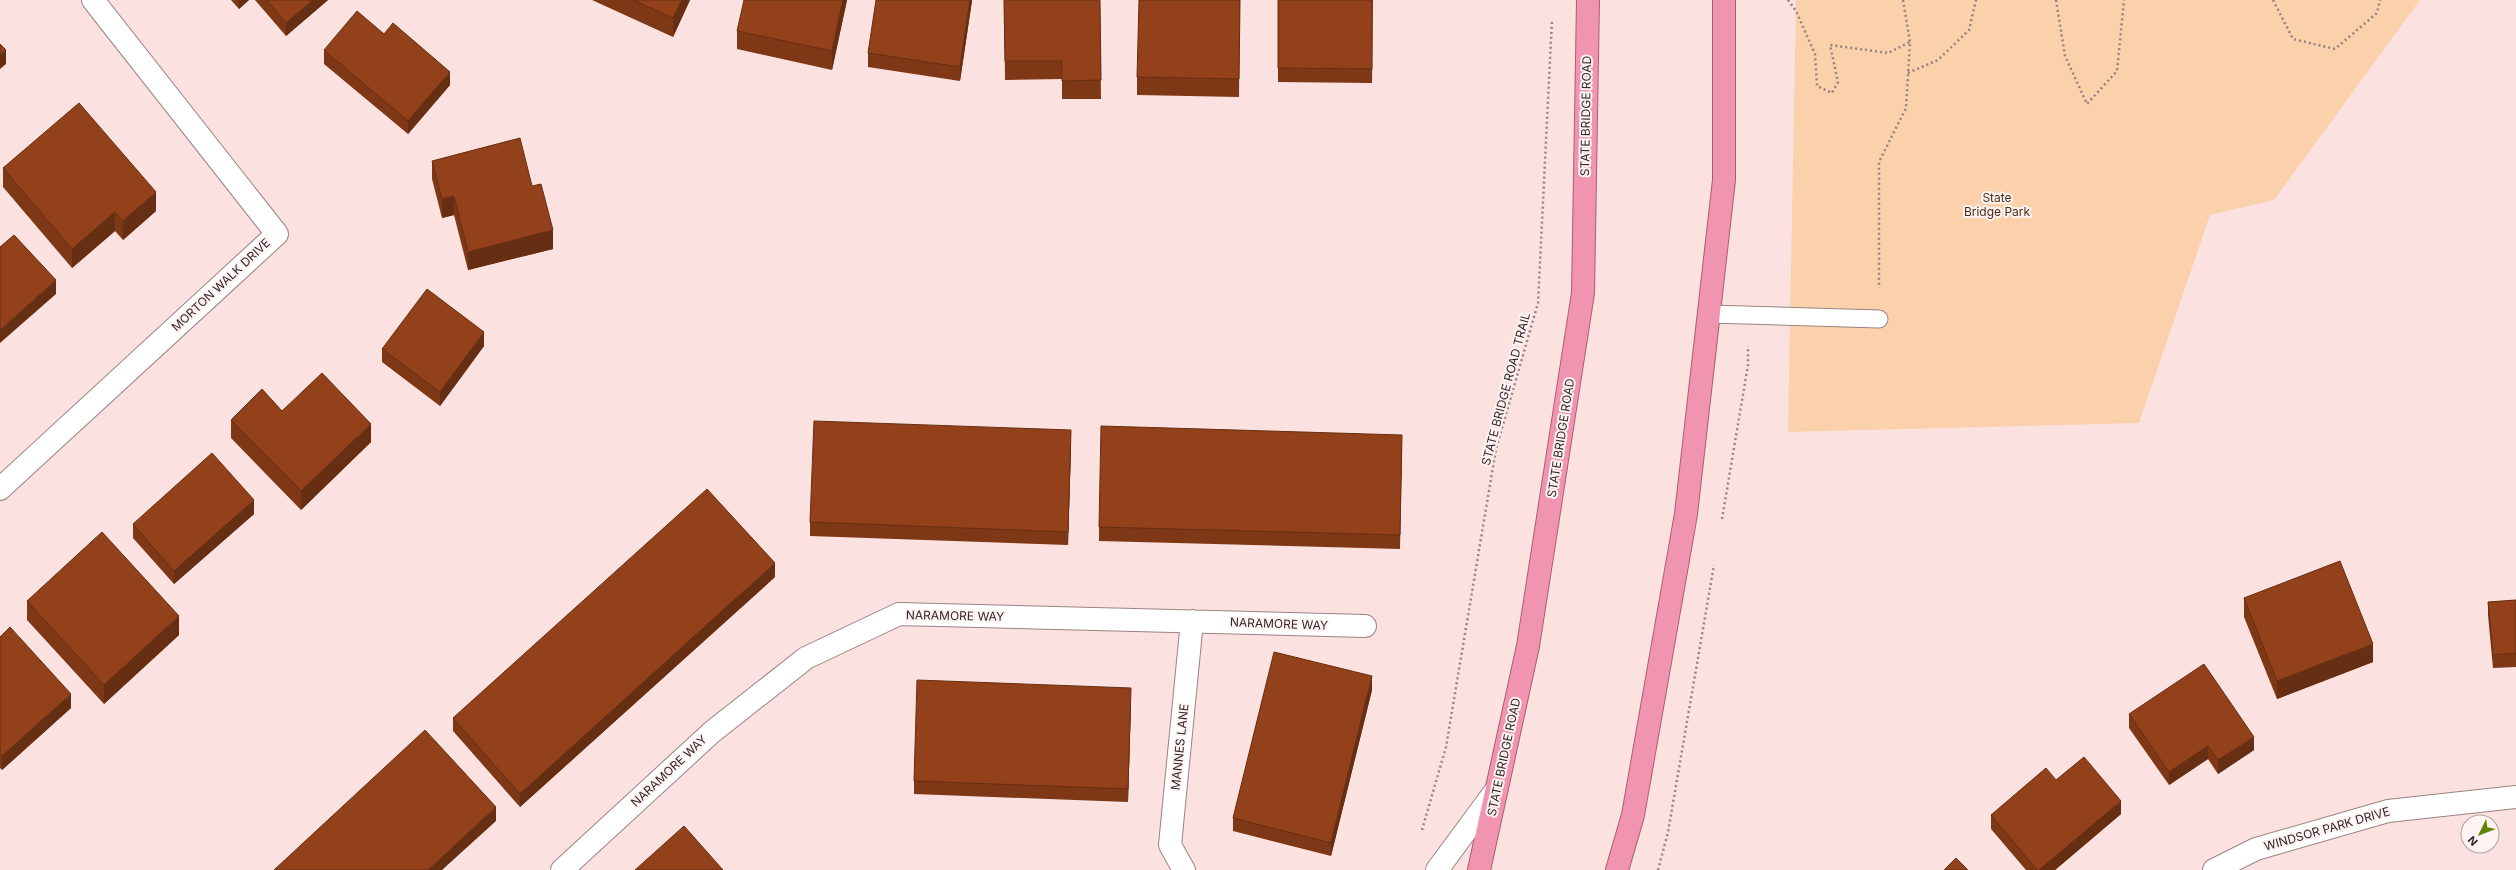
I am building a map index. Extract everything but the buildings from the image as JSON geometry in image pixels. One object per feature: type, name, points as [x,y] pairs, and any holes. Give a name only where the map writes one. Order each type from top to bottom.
[{"type":"highway","name":"STATE BRIDGE ROAD","points":[[1479,870],[1528,646],[1583,293],[1588,0]]},
{"type":"highway","points":[[1617,870],[1633,815],[1686,514],[1724,180],[1724,0]]},
{"type":"street","name":"MORTON WALK DRIVE","points":[[0,490],[277,234],[93,0]]},
{"type":"street","name":"NARAMORE WAY","points":[[562,870],[712,732],[806,658],[899,614],[1365,626]]},
{"type":"street","name":"MANNES LANE","points":[[1184,870],[1170,845],[1192,621]]},
{"type":"street","points":[[1437,870],[1496,790]]},
{"type":"street","name":"WINDSOR PARK DRIVE","points":[[2214,870],[2256,849],[2388,811],[2516,797]]},
{"type":"lane","points":[[1708,314],[1879,319]]},
{"type":"path","points":[[1788,0],[1796,11],[1815,54],[1816,86],[1832,93],[1838,82],[1830,45],[1888,53],[1910,42]]},
{"type":"path","points":[[1879,319],[1879,162],[1906,108],[1910,42],[1903,0]]},
{"type":"path","points":[[1908,73],[1938,60],[1969,30],[1976,0]]},
{"type":"path","points":[[2056,0],[2065,56],[2087,104],[2117,71],[2124,0]]},
{"type":"path","points":[[2273,0],[2293,39],[2335,49],[2378,14],[2380,0]]},
{"type":"path","name":"STATE BRIDGE ROAD TRAIL","points":[[1421,835],[1446,747],[1496,449],[1538,303],[1552,16]]},
{"type":"green space","name":"State Bridge Park","points":[[1796,0],[2420,0],[2274,200],[2210,215],[2139,423],[1788,432]]}]
